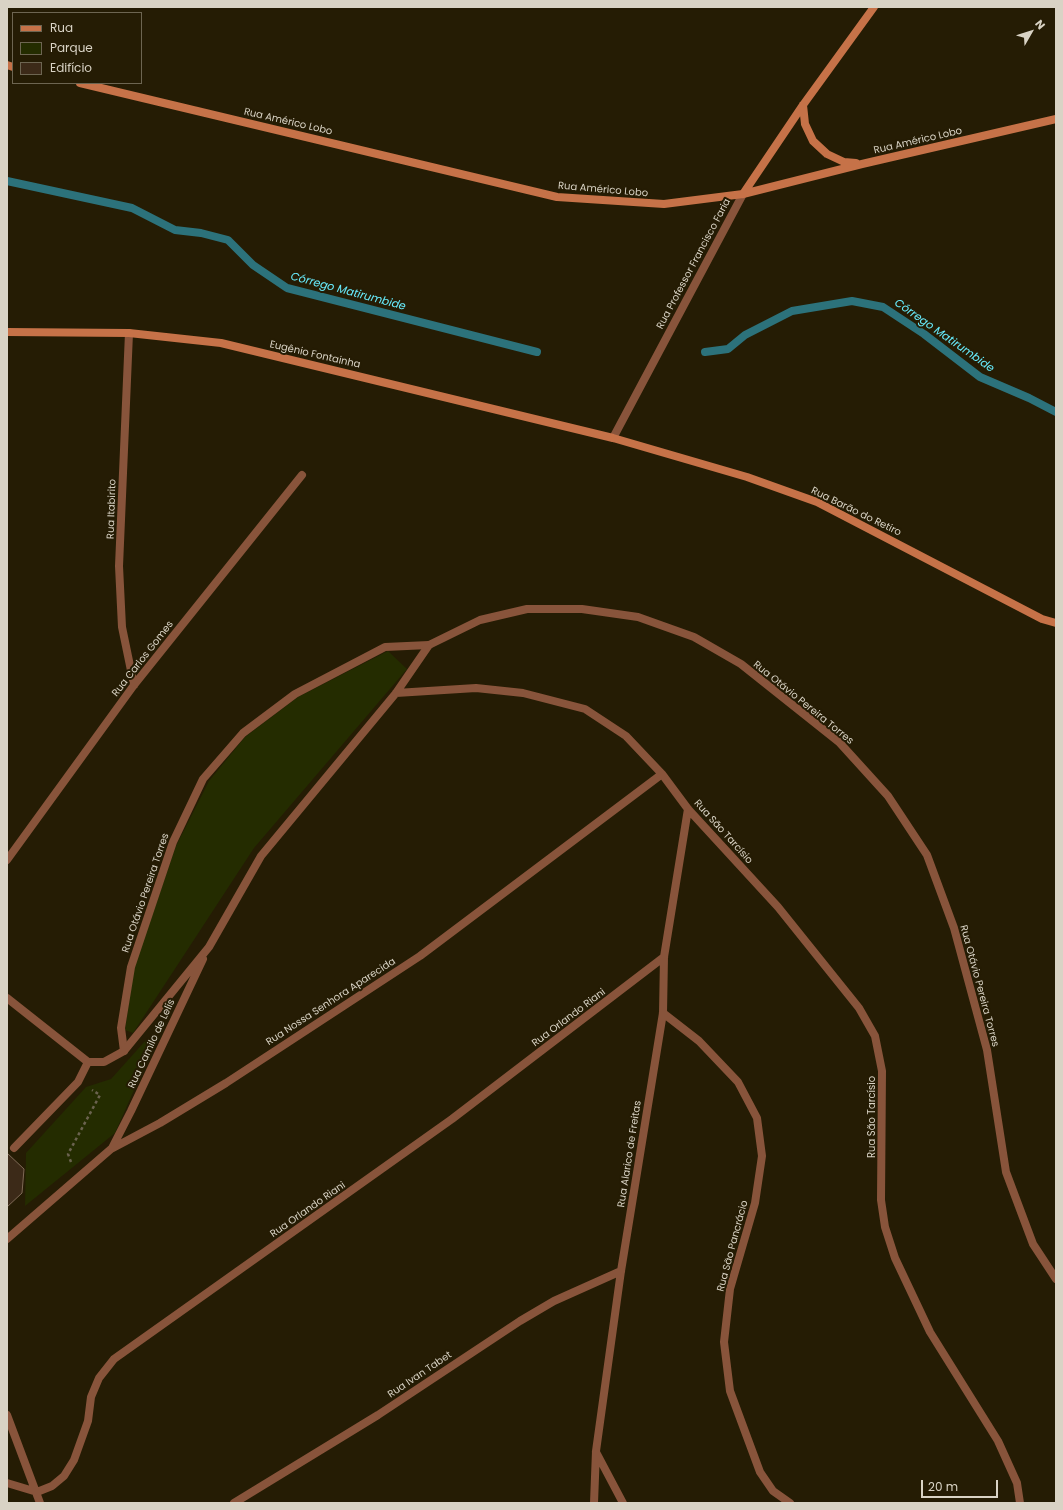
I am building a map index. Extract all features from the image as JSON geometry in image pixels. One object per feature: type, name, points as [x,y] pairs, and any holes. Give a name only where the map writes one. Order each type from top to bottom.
[{"type":"main road","name":"Rua Professor Francisco Faria","points":[[743,194],[803,105],[874,7]]},
{"type":"main road","name":"Rua Américo Lobo","points":[[84,84],[557,196],[664,204],[743,194],[862,164],[1056,119]]},
{"type":"main road","points":[[803,105],[805,124],[813,141],[827,154],[844,162],[862,164]]},
{"type":"main road","name":"Eugênio Fontainha","points":[[7,332],[129,333],[221,343],[613,438]]},
{"type":"main road","name":"Rua Barão do Retiro","points":[[613,438],[747,477],[817,502],[1042,619],[1056,623]]},
{"type":"street","name":"Rua Professor Francisco Faria","points":[[613,438],[743,194]]},
{"type":"street","name":"Rua Itabirito","points":[[129,333],[119,566],[122,627],[134,685]]},
{"type":"street","name":"Rua Carlos Gomes","points":[[7,860],[134,685],[302,475]]},
{"type":"street","name":"Rua Otávio Pereira Torres","points":[[124,1051],[121,1028],[131,967],[173,842],[203,779],[243,733],[295,694],[385,647],[430,645],[480,620],[527,609],[582,609],[638,617],[694,636],[741,664],[839,742],[888,796],[927,855],[954,928],[987,1050],[1006,1172],[1033,1244],[1056,1279]]},
{"type":"street","name":"Rua Otávio Pereira Torres","points":[[88,1062],[104,1062],[124,1051],[209,948],[261,856],[396,693],[430,645]]},
{"type":"street","name":"Rua São Tarcísio","points":[[396,693],[476,688],[522,693],[585,709],[626,736],[662,774],[688,809],[778,907],[859,1008],[875,1036],[882,1070],[881,1200],[885,1227],[895,1258],[930,1332],[998,1441],[1017,1483],[1020,1503]]},
{"type":"street","name":"Rua Nossa Senhora Aparecida","points":[[7,1239],[111,1149],[160,1123],[226,1083],[420,956],[662,774]]},
{"type":"street","name":"Rua Alarico de Freitas","points":[[594,1503],[596,1451],[621,1271],[663,1013],[664,957],[688,809]]},
{"type":"street","name":"Rua Camilo de Lelis","points":[[111,1149],[131,1111],[209,948]]},
{"type":"street","name":"Rua Orlando Riani","points":[[37,1492],[52,1486],[64,1476],[74,1460],[88,1422],[91,1397],[99,1378],[114,1359],[452,1120],[664,957]]},
{"type":"street","points":[[7,998],[88,1062],[78,1082],[14,1148]]},
{"type":"street","name":"Rua São Pancrácio","points":[[663,1013],[699,1041],[738,1082],[757,1118],[762,1156],[755,1202],[730,1289],[724,1342],[730,1391],[760,1472],[773,1491],[790,1503]]},
{"type":"street","name":"Rua Ivan Tabet","points":[[234,1503],[378,1415],[520,1321],[554,1301],[621,1271]]},
{"type":"street","points":[[7,1415],[40,1503]]},
{"type":"street","points":[[596,1451],[623,1503]]},
{"type":"street","points":[[7,1483],[37,1492]]},
{"type":"path","points":[[77,1179],[68,1154],[100,1094],[78,1082]]},
{"type":"green space","points":[[388,651],[407,669],[254,848],[133,1033],[125,1030],[134,967],[176,846],[209,781],[245,737],[298,697]]},
{"type":"green space","points":[[146,1040],[154,1045],[115,1133],[25,1206],[26,1153],[86,1087],[111,1079]]},
{"type":"building","points":[[7,1153],[24,1169],[22,1193],[7,1207]]},
{"type":"waterway","name":"Córrego Matirumbide","points":[[7,181],[132,208],[175,230],[201,233],[228,240],[253,265],[287,288],[537,352]]},
{"type":"waterway","name":"Córrego Matirumbide","points":[[705,352],[728,349],[745,335],[792,311],[852,301],[883,307],[924,334],[980,377],[1029,398],[1056,412]]}]
